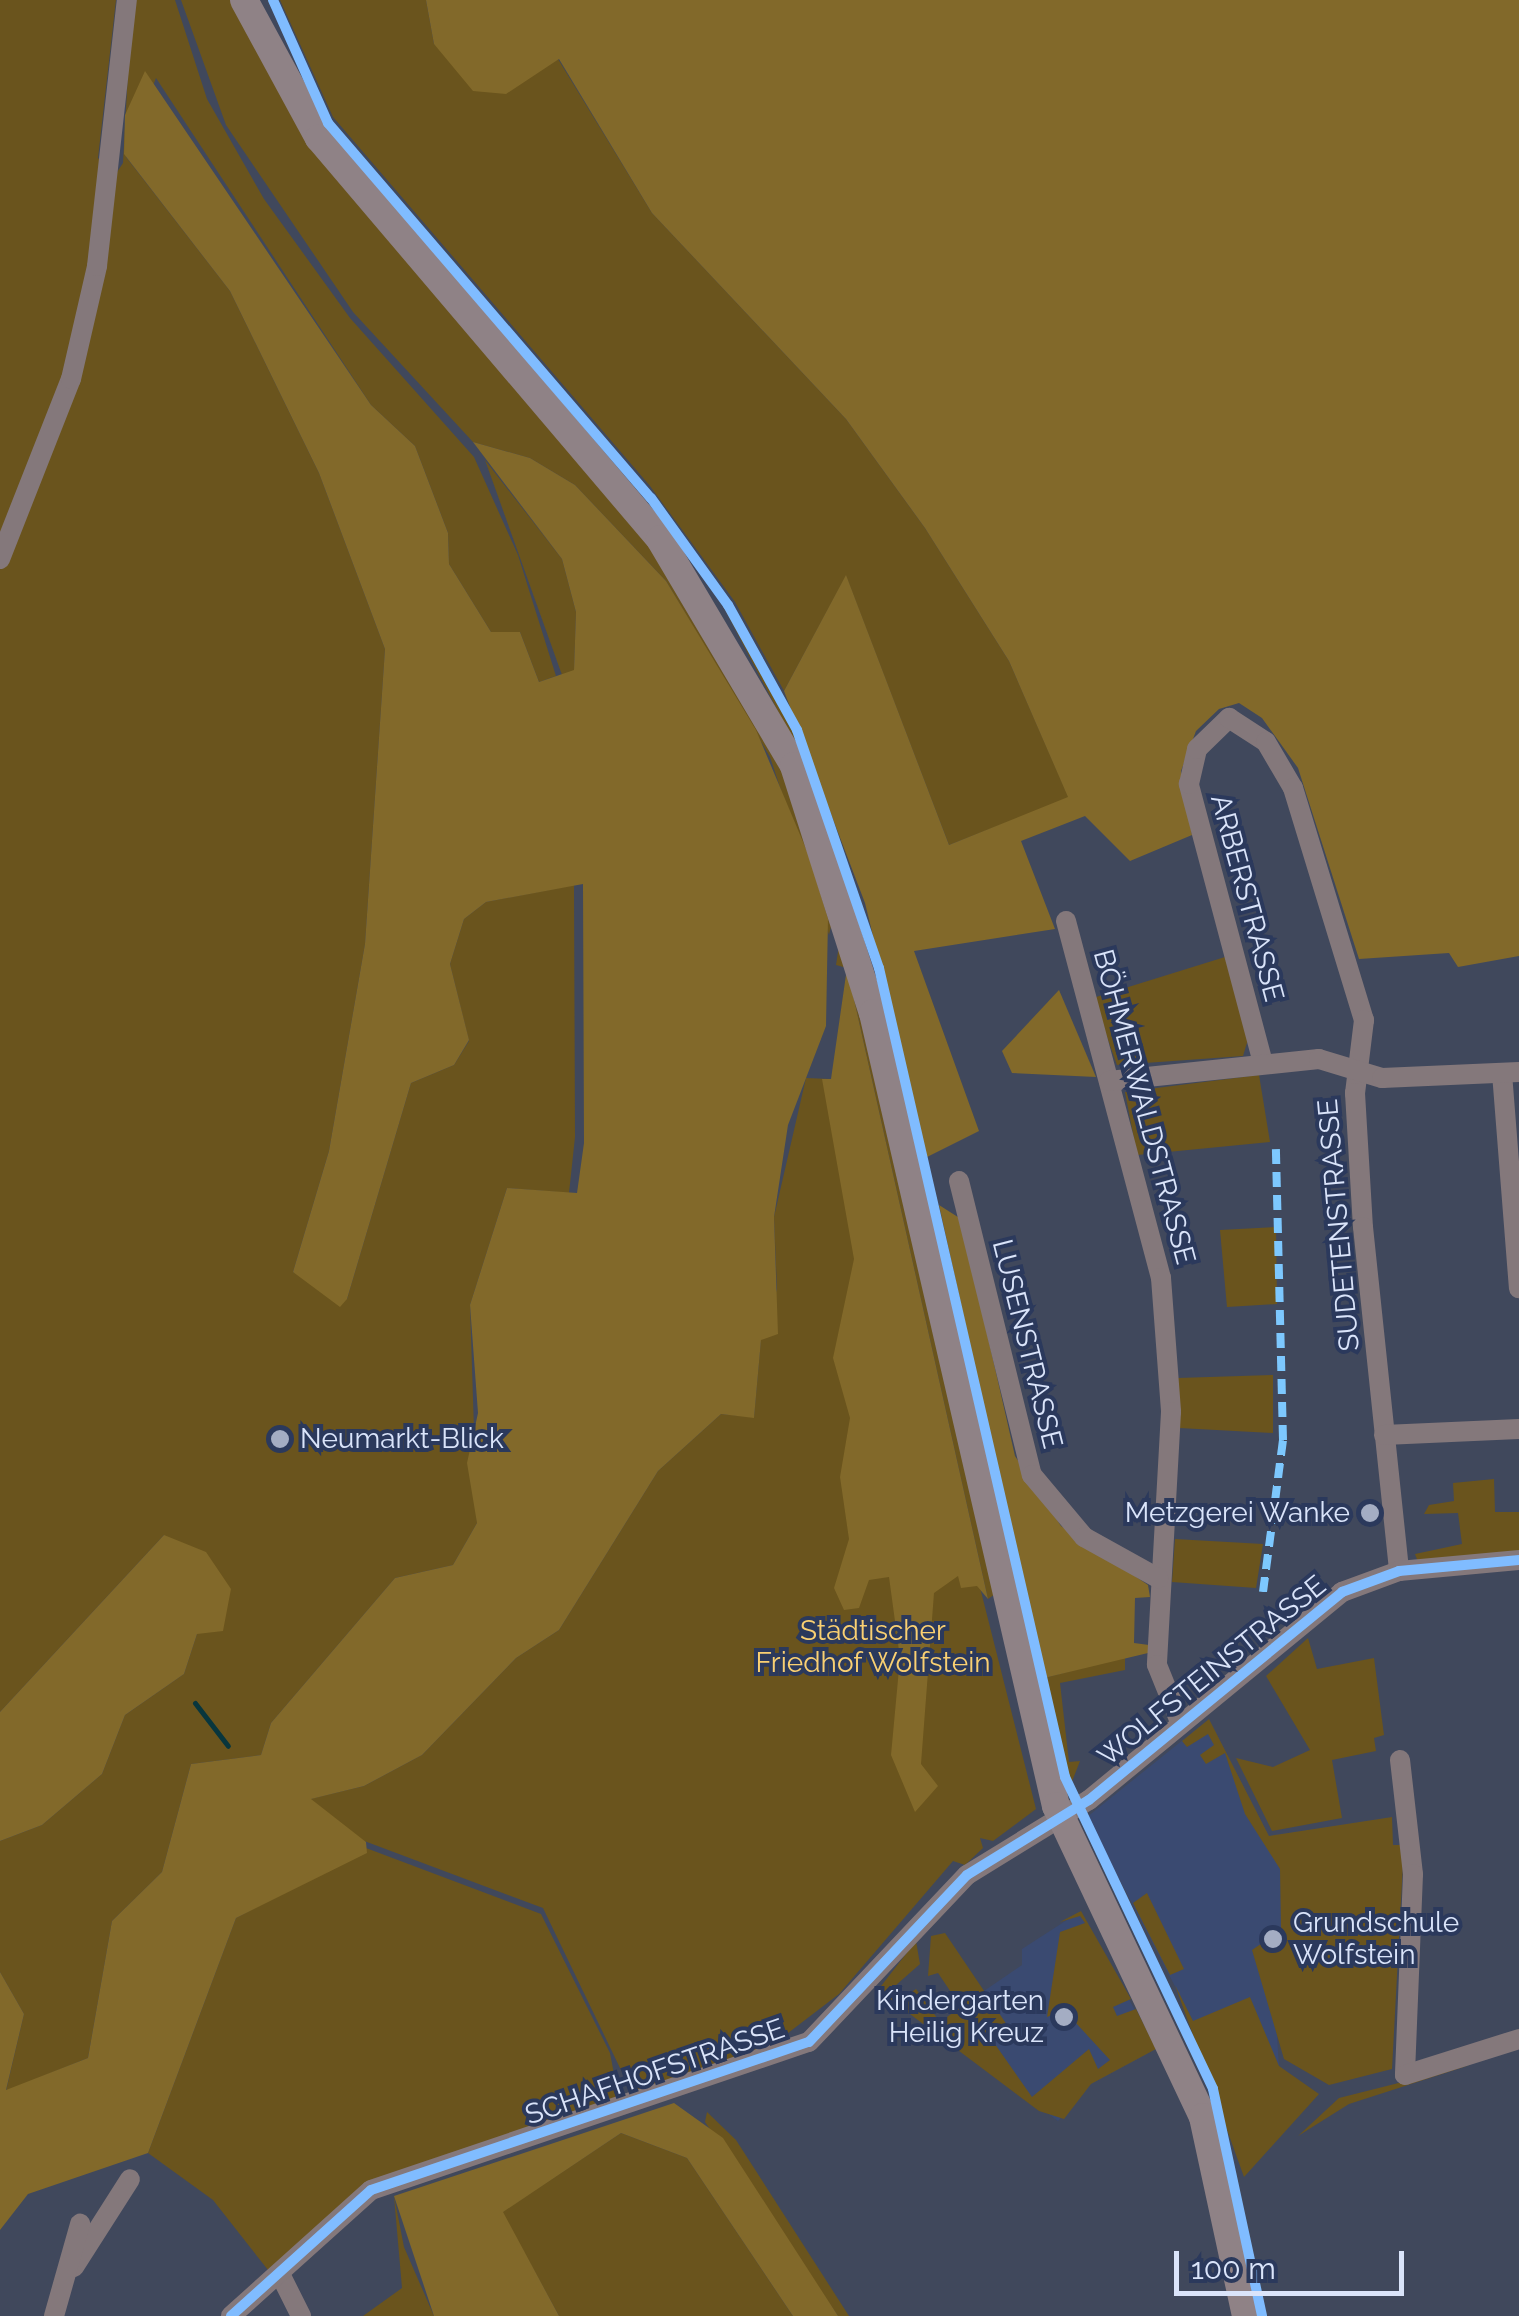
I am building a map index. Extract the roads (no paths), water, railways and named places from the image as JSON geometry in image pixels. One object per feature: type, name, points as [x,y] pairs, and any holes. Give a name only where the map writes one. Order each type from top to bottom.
[{"type":"main road","points":[[244,0],[319,138],[624,492],[723,631],[786,747],[829,856],[904,1146],[1060,1817],[1203,2116],[1246,2316]]},
{"type":"street","points":[[0,559],[53,432],[92,285],[127,0]]},
{"type":"street","name":"ARBERSTRASSE","points":[[1244,722],[1229,718],[1210,730],[1189,784],[1263,1063]]},
{"type":"street","name":"SUDETENSTRASSE","points":[[1244,722],[1278,760],[1303,816],[1362,1010],[1356,1070],[1384,1434],[1399,1571]]},
{"type":"street","name":"BÖHMERWALDSTRASSE","points":[[1066,921],[1166,1314],[1171,1412],[1158,1578],[1157,1665],[1180,1722]]},
{"type":"street","points":[[1109,1081],[1330,1059],[1356,1070],[1399,1078],[1510,1072],[1519,1288]]},
{"type":"street","name":"LUSENSTRASSE","points":[[959,1180],[1032,1474],[1084,1537],[1158,1578]]},
{"type":"street","points":[[1384,1434],[1519,1429]]},
{"type":"street","name":"WOLFSTEINSTRASSE","points":[[1060,1817],[1326,1602],[1399,1571],[1519,1560]]},
{"type":"street","points":[[1400,1760],[1413,1874],[1405,2075],[1519,2039]]},
{"type":"street","name":"SCHAFHOFSTRASSE","points":[[231,2316],[371,2190],[795,2050],[857,2001],[967,1875],[1060,1817]]},
{"type":"street","points":[[54,2316],[74,2267],[130,2179]]},
{"type":"street","points":[[74,2267],[80,2224]]},
{"type":"street","points":[[280,2274],[300,2316]]},
{"type":"waterway","points":[[195,1703],[228,1746]]},
{"type":"place","name":"Neumarkt-Blick","points":[[280,1439]]},
{"type":"place","name":"Metzgerei Wanke","points":[[1370,1513]]},
{"type":"place","name":"Grundschule Wolfstein","points":[[1273,1939]]},
{"type":"place","name":"Kindergarten Heilig Kreuz","points":[[1064,2017]]},
{"type":"park label","name":"Städtischer Friedhof Wolfstein","points":[[873,1647]]}]
